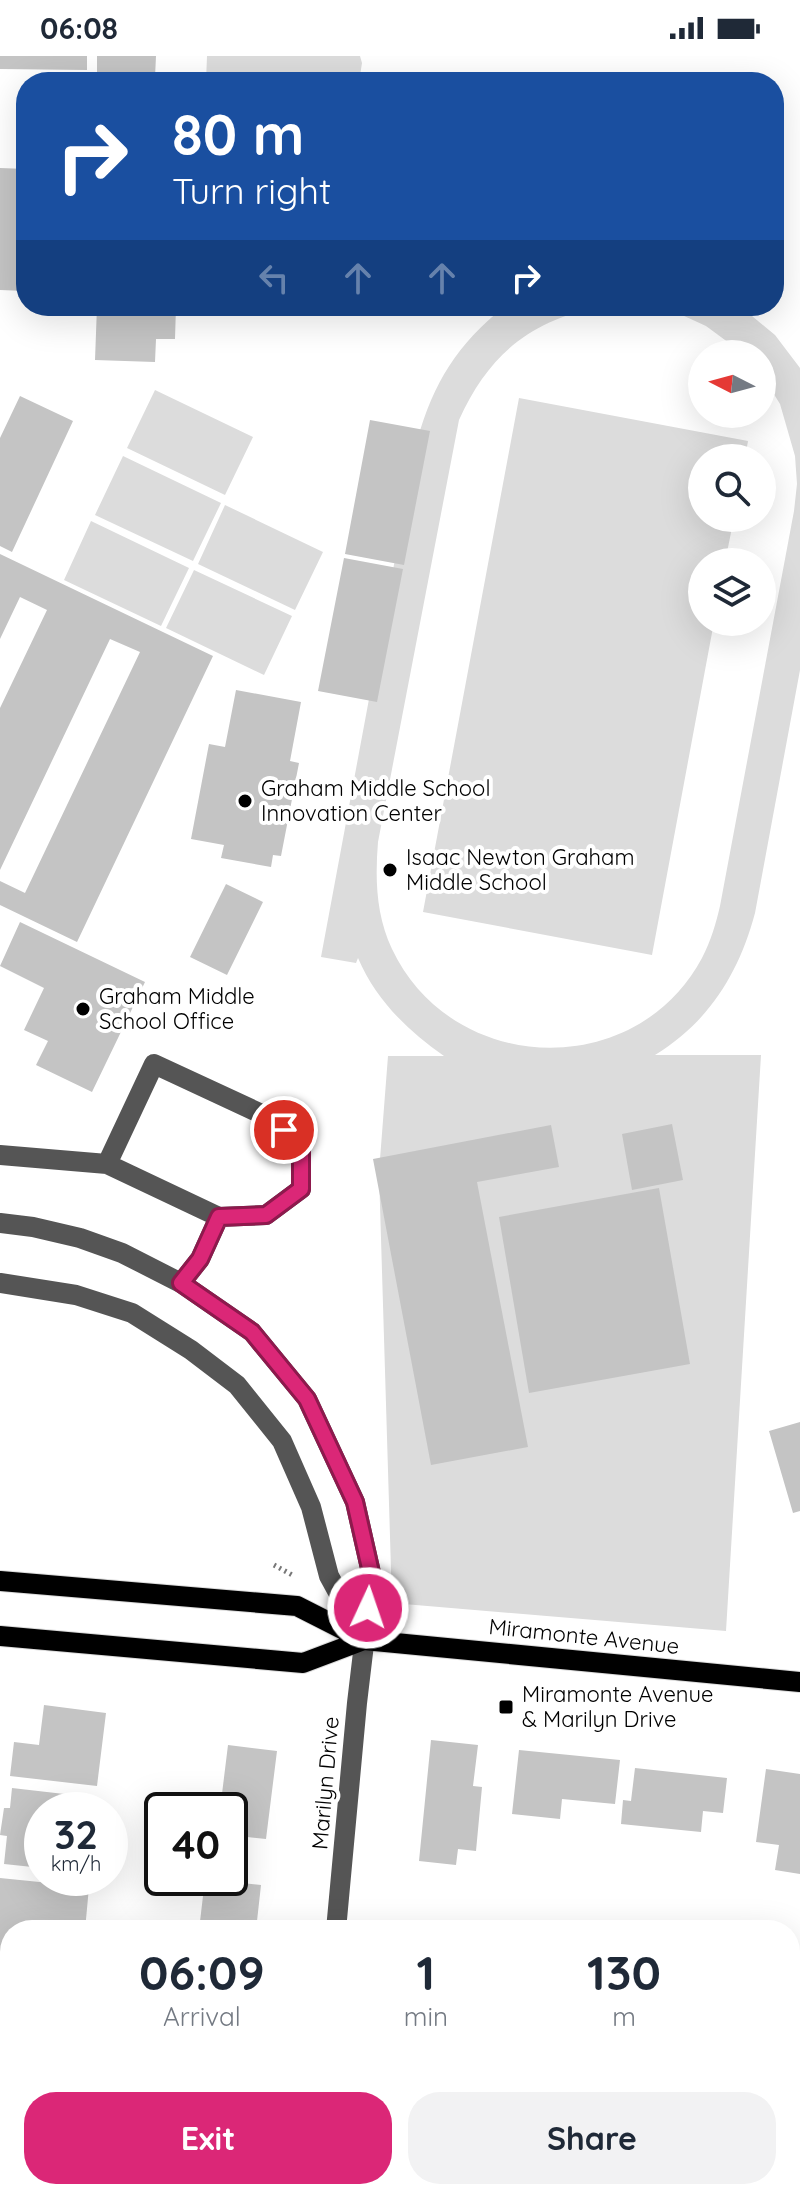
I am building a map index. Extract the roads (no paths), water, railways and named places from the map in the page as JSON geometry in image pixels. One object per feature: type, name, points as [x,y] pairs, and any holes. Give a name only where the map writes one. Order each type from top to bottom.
[{"type":"main road","name":"Miramonte Avenue","points":[[0,1581],[297,1606],[364,1640],[800,1682]]},
{"type":"main road","name":"Miramonte Avenue","points":[[0,1636],[303,1663],[364,1640]]},
{"type":"street","points":[[0,1155],[107,1164],[219,1217],[266,1215],[301,1189],[301,1144],[266,1116],[154,1064],[107,1164]]},
{"type":"street","points":[[181,1283],[200,1259],[219,1217]]},
{"type":"street","name":"Marilyn Drive","points":[[0,1223],[80,1238],[122,1253],[181,1283],[252,1332],[307,1399],[355,1502],[372,1577],[337,1920]]},
{"type":"street","points":[[0,1283],[76,1295],[132,1313],[191,1350],[237,1385],[282,1441],[311,1507],[329,1576],[364,1640]]},
{"type":"place","name":"Graham Middle School Innovation Center","points":[[245,801]]},
{"type":"place","name":"Isaac Newton Graham Middle School","points":[[390,870]]},
{"type":"place","name":"Graham Middle School Office","points":[[83,1009]]},
{"type":"place","name":"Miramonte Avenue & Marilyn Drive","points":[[506,1707]]}]
